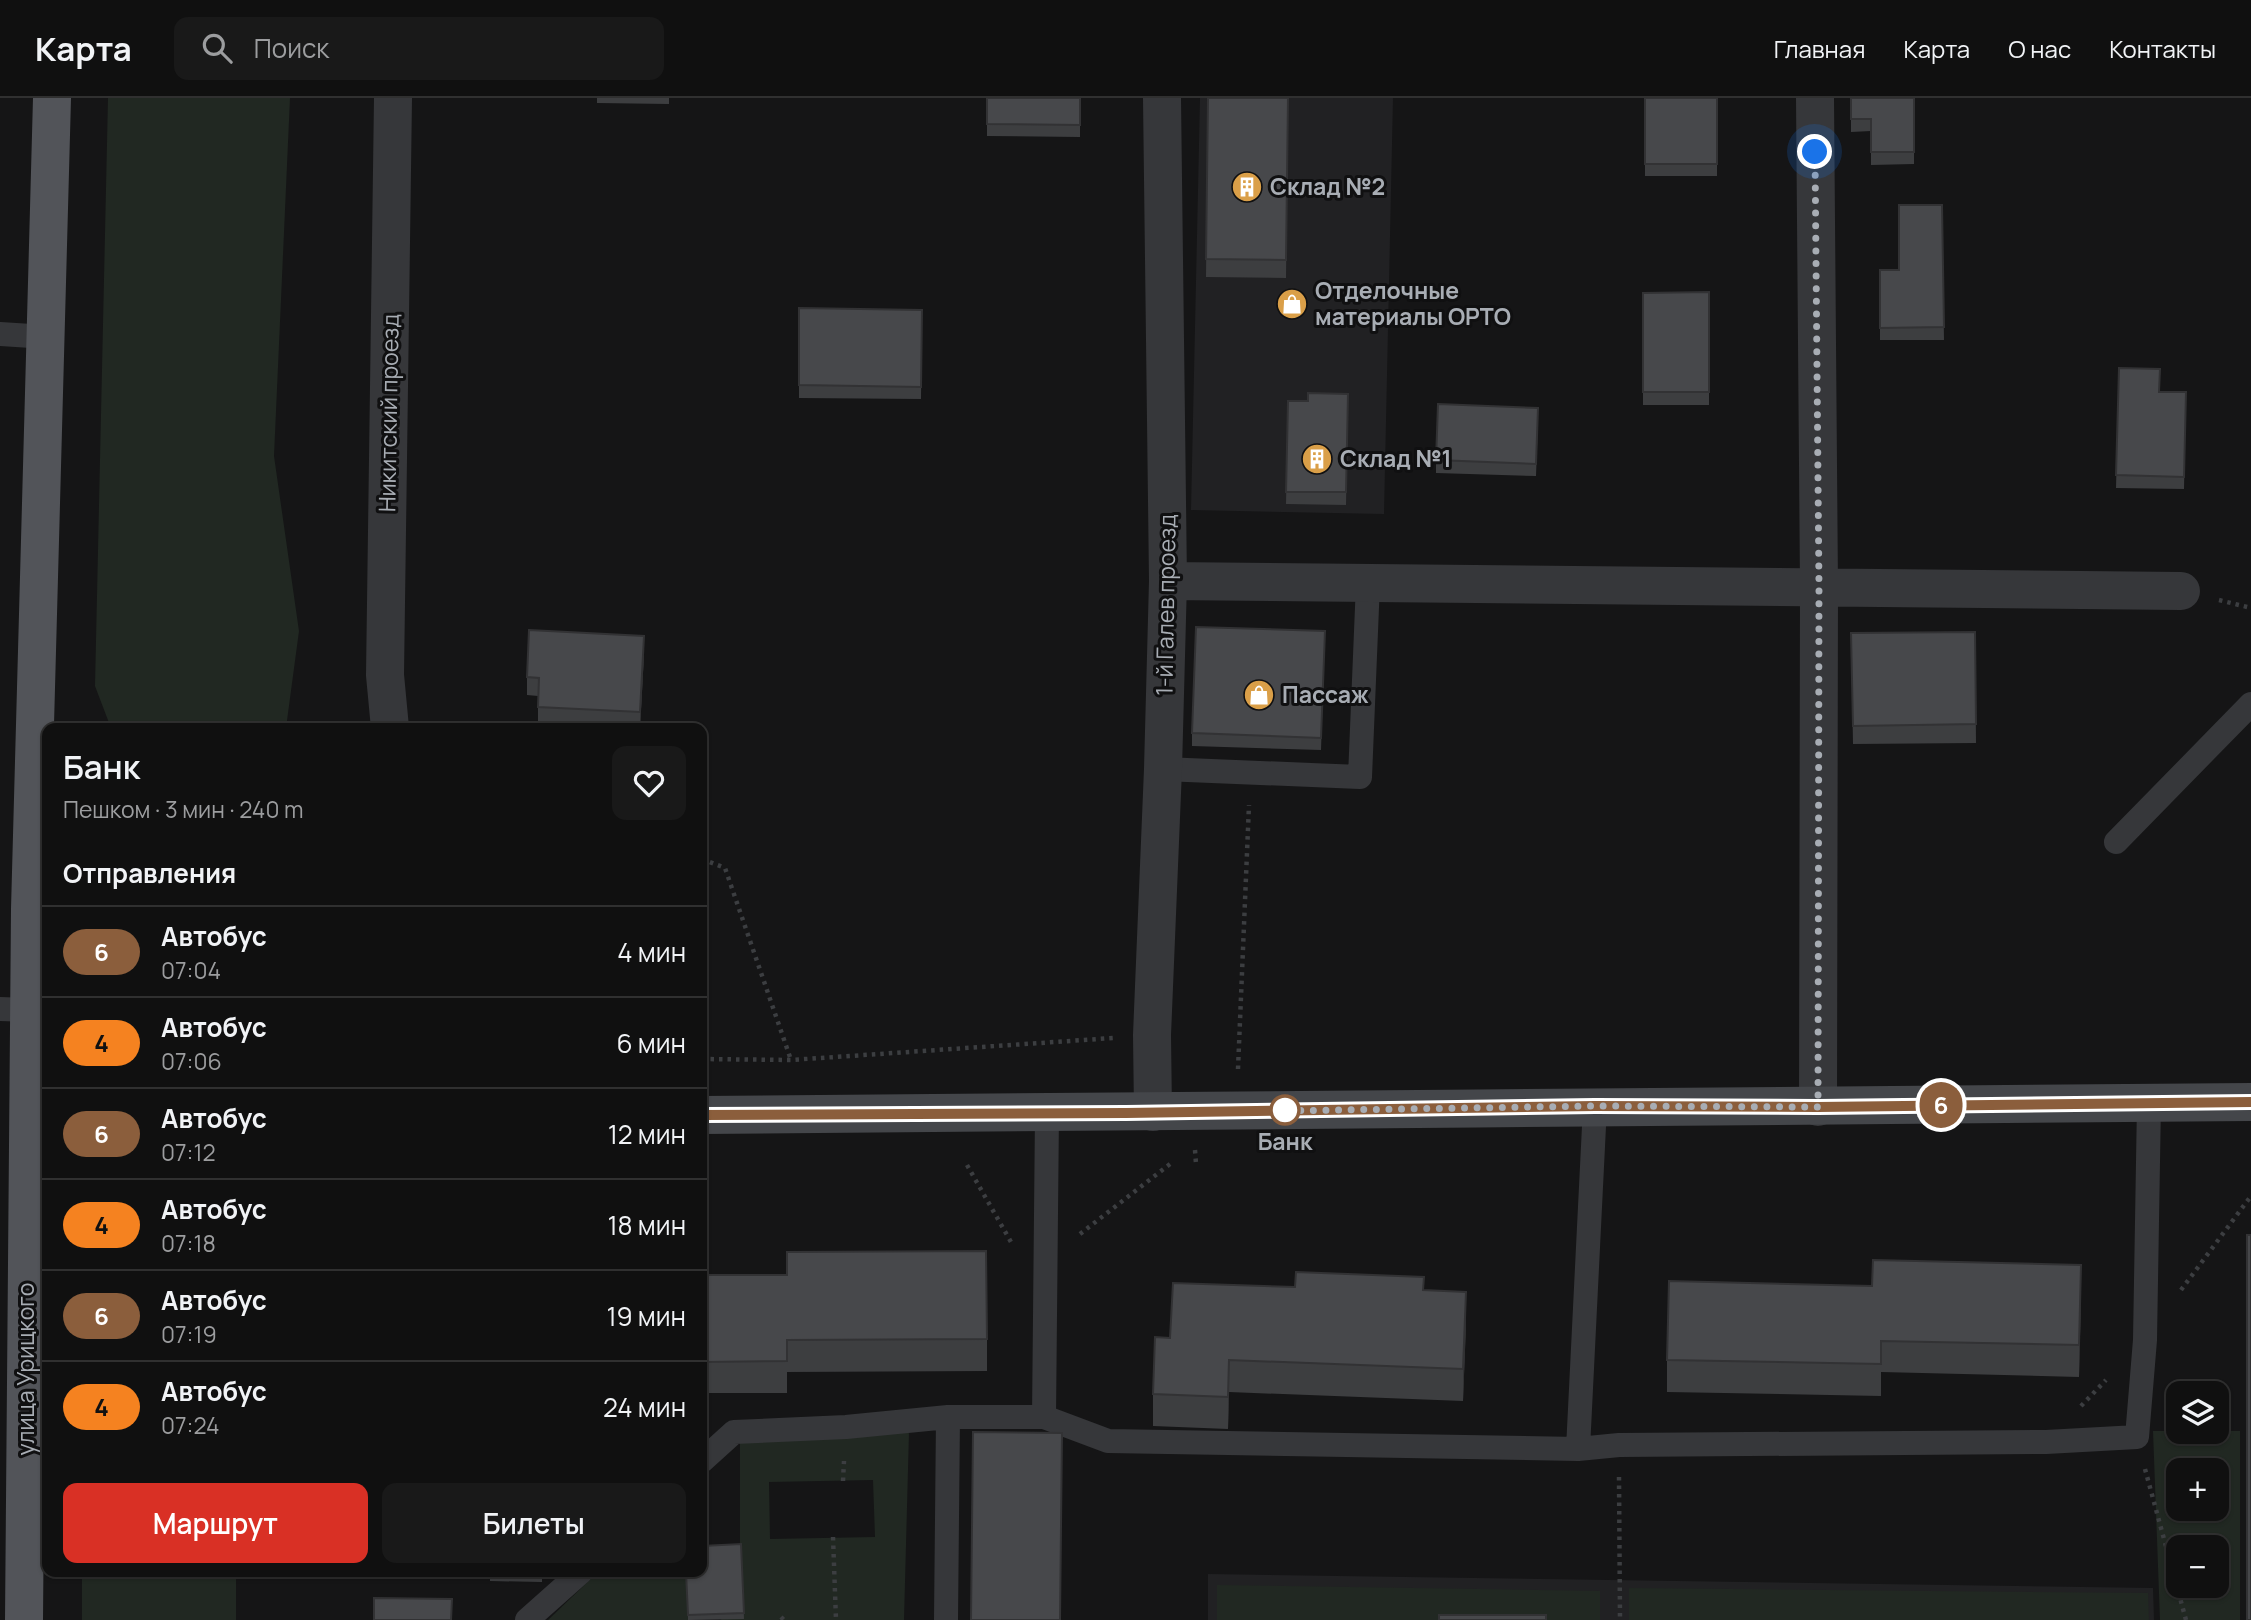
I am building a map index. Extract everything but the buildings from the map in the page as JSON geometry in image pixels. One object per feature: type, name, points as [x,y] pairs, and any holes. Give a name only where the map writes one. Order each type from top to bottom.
[{"type":"main road","name":"улица Урицкого","points":[[24,1620],[38,1118],[15,1009],[47,338],[52,98]]},
{"type":"main road","points":[[707,1115],[2251,1102]]},
{"type":"street","name":"Никитский проезд","points":[[390,723],[385,675],[393,98]]},
{"type":"street","name":"1-й Галев проезд","points":[[1153,1112],[1152,1035],[1168,581],[1162,98]]},
{"type":"street","points":[[1815,98],[1819,587],[1818,1107]]},
{"type":"street","points":[[1168,581],[2181,591]]},
{"type":"lane","points":[[0,334],[47,338]]},
{"type":"lane","points":[[1163,769],[1360,778],[1368,583]]},
{"type":"lane","points":[[2116,842],[2251,704]]},
{"type":"lane","points":[[707,1456],[734,1432],[846,1427],[948,1417],[1044,1417],[1108,1441],[1578,1449],[1619,1446],[2046,1442],[2137,1437],[2145,1340],[2148,1103]]},
{"type":"lane","points":[[1578,1449],[1595,1106]]},
{"type":"lane","points":[[1044,1417],[1047,1113]]},
{"type":"lane","points":[[946,1620],[948,1417]]},
{"type":"lane","points":[[527,1620],[574,1577]]},
{"type":"path","points":[[1238,1073],[1250,773]]},
{"type":"path","points":[[707,861],[725,868],[791,1060]]},
{"type":"path","points":[[707,1059],[791,1060],[1152,1035]]},
{"type":"path","points":[[1046,1260],[1170,1164]]},
{"type":"path","points":[[967,1165],[1013,1246]]},
{"type":"path","points":[[2046,1442],[2145,1340],[2251,1196]]},
{"type":"path","points":[[2137,1437],[2186,1620]]},
{"type":"path","points":[[1619,1446],[1620,1620]]},
{"type":"path","points":[[833,1537],[836,1620]]},
{"type":"shaded area","points":[[108,98],[290,98],[274,456],[299,631],[287,723],[109,723],[95,686]]},
{"type":"shaded area","name":"Отделочные материалы ОРТО","points":[[1200,98],[1393,98],[1384,514],[1191,510]]},
{"type":"shaded area","points":[[2153,1431],[2166,1431],[2166,1444],[2229,1444],[2229,1431],[2240,1431],[2240,1620],[2160,1620]]},
{"type":"shaded area","points":[[909,1432],[904,1620],[721,1620],[740,1548],[740,1438]],"holes":[[[873,1480],[875,1537],[770,1539],[769,1482]]]},
{"type":"shaded area","points":[[1208,1574],[2153,1588],[2154,1620],[1208,1620]]},
{"type":"shaded area","points":[[82,1577],[236,1577],[236,1620],[82,1620]]},
{"type":"shaded area","points":[[593,1577],[686,1577],[688,1620],[548,1620]]},
{"type":"shaded area","points":[[1217,1585],[1600,1591],[1600,1620],[1217,1620]]},
{"type":"shaded area","points":[[1629,1588],[2148,1593],[2149,1620],[1629,1620]]},
{"type":"bus line","name":"6","points":[[707,1115],[2251,1102]]},
{"type":"place","name":"Склад №2","points":[[1247,187]]},
{"type":"place","name":"Отделочные материалы ОРТО","points":[[1292,304]]},
{"type":"place","name":"Склад №1","points":[[1317,459]]},
{"type":"place","name":"Пассаж","points":[[1259,695]]},
{"type":"place","name":"Банк","points":[[1285,1110]]},
{"type":"route","points":[[1285,1110],[1274,1111],[1595,1106],[1818,1107],[1819,587],[1815,152]]}]
